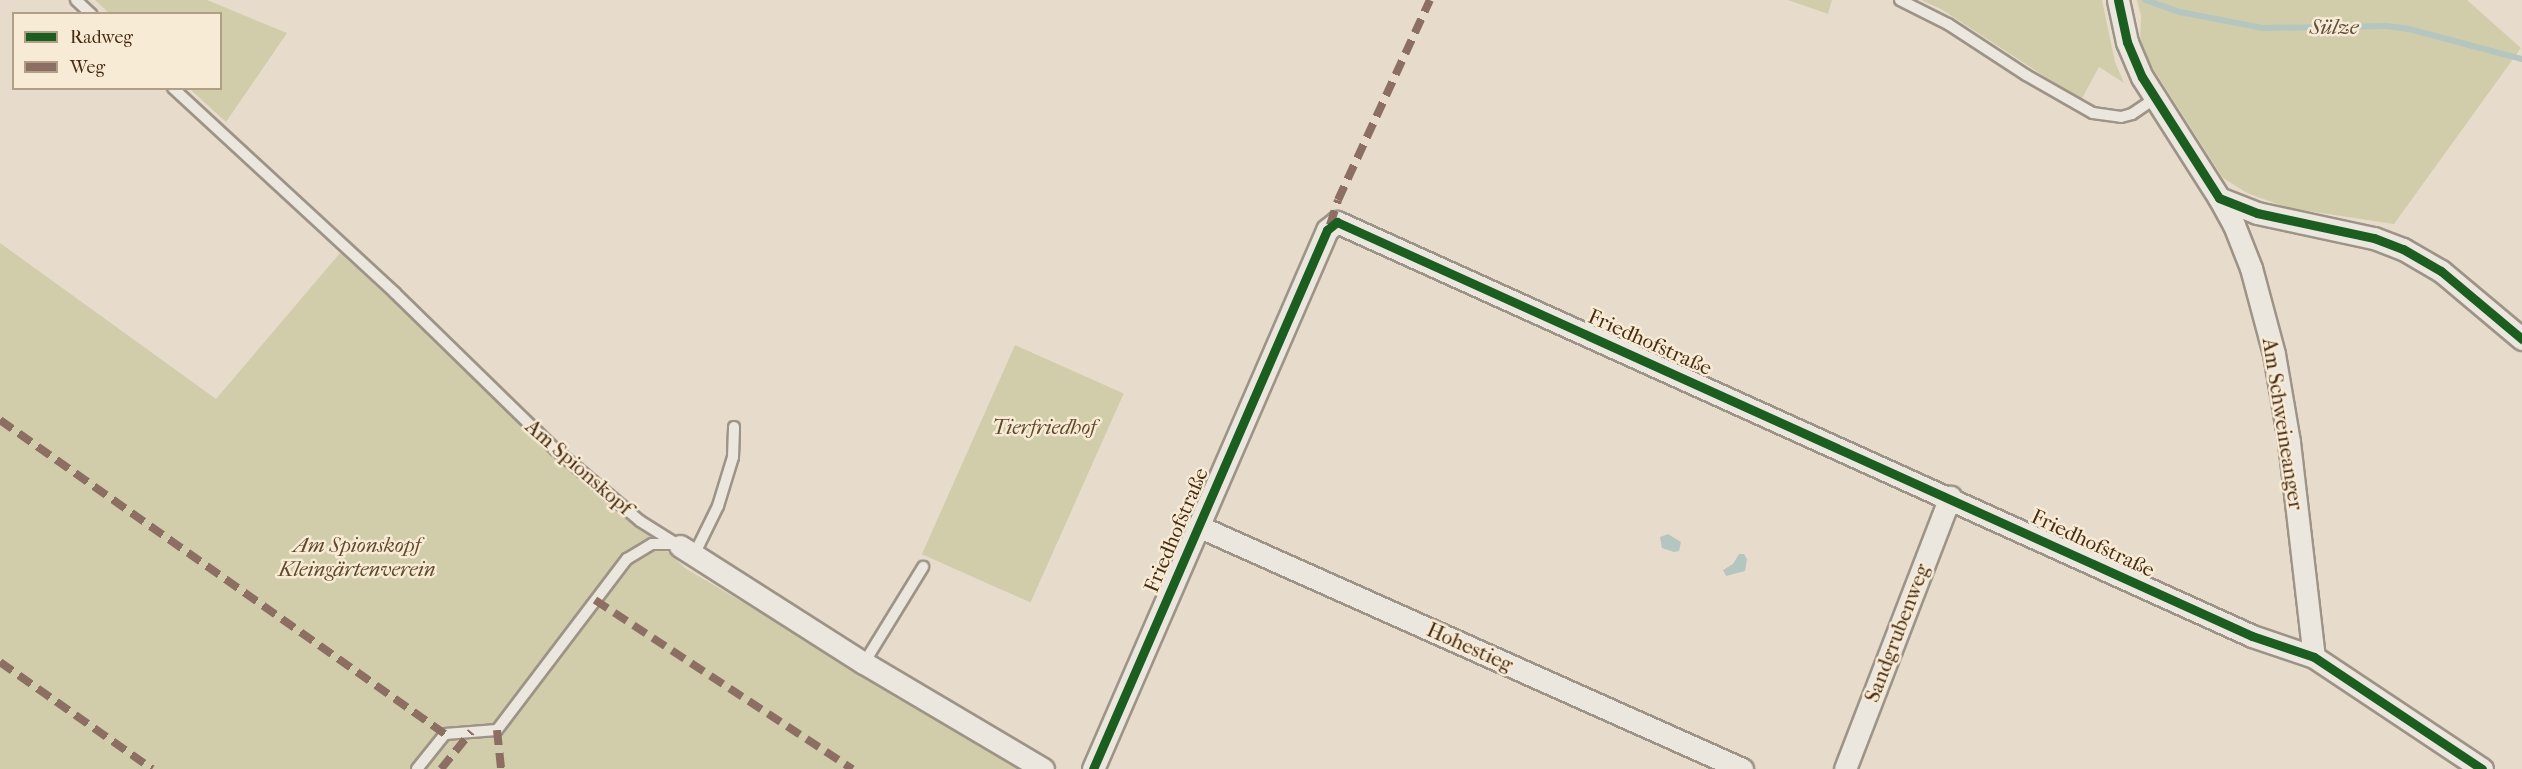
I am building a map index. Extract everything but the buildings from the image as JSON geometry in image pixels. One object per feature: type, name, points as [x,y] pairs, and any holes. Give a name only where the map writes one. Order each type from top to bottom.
[{"type":"street","name":"Am Schweineanger","points":[[2118,4],[2131,54],[2154,99],[2219,198],[2234,225],[2251,268],[2276,364],[2289,442],[2314,657]]},
{"type":"street","points":[[2219,198],[2257,213],[2374,238],[2403,249],[2441,271],[2522,339]]},
{"type":"street","name":"Friedhofstraße","points":[[1093,769],[1327,230],[1337,222],[1950,497],[2252,636],[2314,657],[2482,769]]},
{"type":"street","name":"Sandgrubenweg","points":[[1845,769],[1950,497]]},
{"type":"street","name":"Hohestieg","points":[[1198,525],[1742,769]]},
{"type":"street","name":"Am Spionskopf","points":[[687,550],[864,663],[1043,769]]},
{"type":"lane","points":[[76,0],[89,12]]},
{"type":"lane","points":[[1900,0],[1948,24],[2026,75],[2086,110],[2101,115],[2121,117],[2132,114],[2154,99]]},
{"type":"lane","name":"Am Spionskopf","points":[[175,90],[395,293],[556,450],[640,521],[687,550]]},
{"type":"lane","points":[[417,769],[445,734],[497,730],[631,555],[658,543],[687,550],[718,506],[733,458],[734,427]]},
{"type":"lane","points":[[864,663],[923,567]]},
{"type":"green space","points":[[95,0],[207,0],[287,33],[226,122],[191,90],[222,90],[222,12],[108,12]]},
{"type":"green space","points":[[1788,0],[1832,0],[1828,14]]},
{"type":"green space","points":[[1921,0],[2102,0],[2115,62],[2124,83],[2099,67],[2081,100],[1941,9]]},
{"type":"green space","points":[[2137,0],[2467,0],[2521,48],[2394,224],[2288,208],[2247,193],[2223,178],[2140,48],[2141,16]]},
{"type":"green space","name":"Am Spionskopf Kleingärtenverein","points":[[0,243],[216,399],[340,253],[685,568],[1024,769],[0,769]]},
{"type":"green space","name":"Tierfriedhof","points":[[1015,345],[1124,393],[1031,603],[922,554]]},
{"type":"shaded area","points":[[1668,534],[1681,542],[1679,551],[1674,552],[1662,548],[1660,537]]},
{"type":"shaded area","points":[[1739,554],[1744,554],[1747,559],[1745,571],[1726,576],[1723,570],[1733,564]]},
{"type":"waterway","name":"Sülze","points":[[2145,0],[2180,12],[2263,28],[2387,26],[2409,29],[2522,59]]},
{"type":"marked path","points":[[1330,225],[1338,200],[1430,0]]},
{"type":"marked path","points":[[0,420],[445,734]]},
{"type":"marked path","points":[[595,600],[852,769]]},
{"type":"marked path","points":[[0,662],[152,769]]},
{"type":"marked path","points":[[497,730],[501,769]]},
{"type":"marked path","points":[[441,769],[471,732]]},
{"type":"cycle path","points":[[2118,0],[2127,42],[2142,77],[2219,198],[2257,213],[2374,238],[2403,249],[2441,271],[2522,339]]},
{"type":"cycle path","points":[[1093,769],[1327,230],[1337,222],[2252,636],[2314,657],[2482,769]]}]
